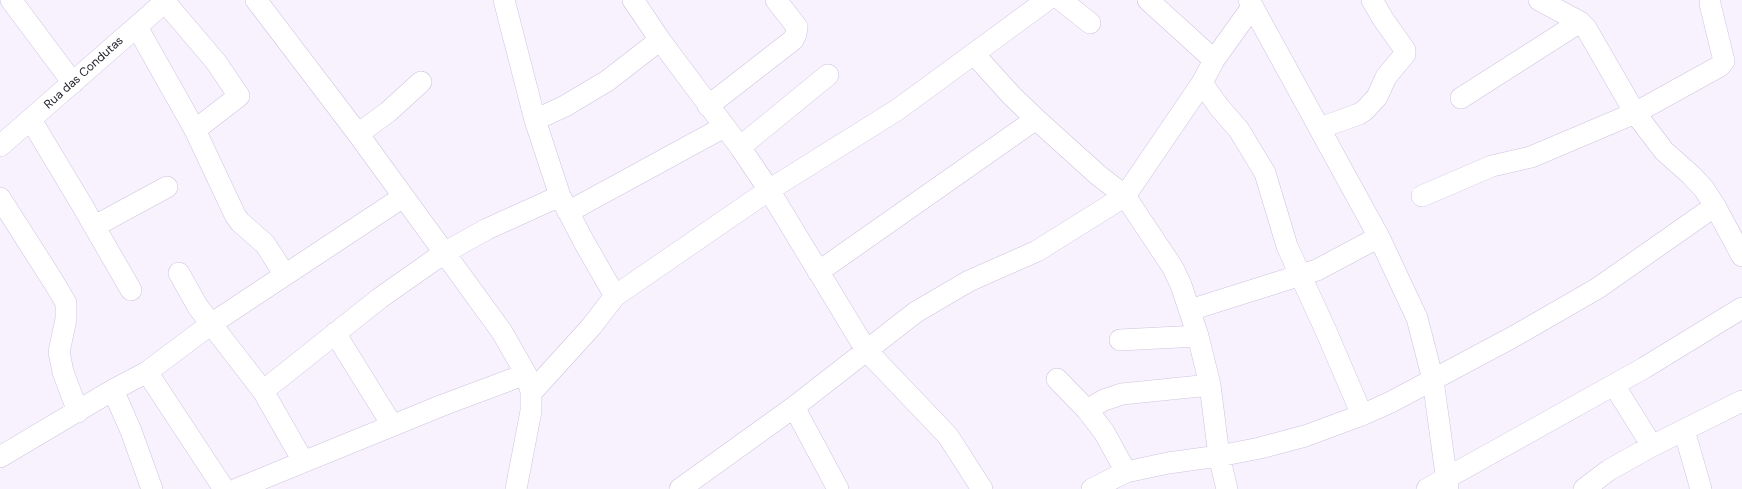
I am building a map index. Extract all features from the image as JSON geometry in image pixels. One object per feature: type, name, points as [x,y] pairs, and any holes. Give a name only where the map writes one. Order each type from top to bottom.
[{"type":"street","points":[[11,0],[73,83]]},
{"type":"street","points":[[256,0],[358,134],[502,332],[528,384],[531,411],[516,489]]},
{"type":"street","points":[[633,0],[708,106],[740,147],[769,190],[866,350],[948,436],[982,489]]},
{"type":"street","points":[[708,106],[793,40],[797,27],[776,0]]},
{"type":"street","points":[[237,489],[392,425],[528,384],[591,327],[615,296],[769,190],[897,110],[1046,0]]},
{"type":"street","points":[[1061,0],[1090,23]]},
{"type":"street","points":[[1148,0],[1214,60]]},
{"type":"street","points":[[1320,128],[1359,114],[1365,110],[1377,97],[1386,77],[1404,58],[1405,50],[1383,19],[1372,0]]},
{"type":"street","points":[[1539,0],[1580,22],[1586,28],[1635,113],[1664,151],[1704,189],[1715,206],[1736,229],[1742,256]]},
{"type":"street","points":[[166,1],[216,62],[239,96],[195,130]]},
{"type":"street","name":"Rua das Condutas","points":[[0,146],[166,1]]},
{"type":"street","points":[[508,1],[535,120],[564,204],[615,296]]},
{"type":"street","points":[[680,489],[794,407],[916,312],[969,281],[1037,251],[1125,196],[1202,83],[1214,60],[1251,4],[1379,237],[1417,318],[1433,380],[1447,484]]},
{"type":"street","points":[[1422,196],[1492,166],[1531,157],[1635,113],[1720,66],[1724,61],[1710,4]]},
{"type":"street","points":[[1461,98],[1580,22]]},
{"type":"street","points":[[137,27],[195,130],[235,215],[240,222],[264,244],[285,275]]},
{"type":"street","points":[[535,120],[565,106],[607,81],[660,40]]},
{"type":"street","points":[[974,54],[1012,96],[1036,119],[1098,175],[1125,196],[1173,268],[1190,310],[1210,385],[1219,456],[1227,489]]},
{"type":"street","points":[[740,147],[828,75]]},
{"type":"street","points":[[358,134],[388,112],[421,82]]},
{"type":"street","points":[[1202,83],[1218,107],[1239,130],[1265,173],[1283,236],[1362,415]]},
{"type":"street","points":[[818,272],[1036,119]]},
{"type":"street","points":[[31,120],[95,226],[131,290]]},
{"type":"street","points":[[263,391],[335,333],[444,253],[487,229],[564,204],[724,127]]},
{"type":"street","points":[[95,226],[167,187]]},
{"type":"street","points":[[0,457],[113,390],[147,372],[211,324],[403,197]]},
{"type":"street","points":[[0,198],[66,303],[66,319],[59,352],[63,372],[78,412]]},
{"type":"street","points":[[1092,489],[1126,472],[1168,463],[1219,456],[1260,448],[1305,436],[1362,415],[1433,380],[1514,337],[1598,288],[1715,206]]},
{"type":"street","points":[[1190,310],[1300,276],[1325,266],[1379,237]]},
{"type":"street","points":[[179,273],[198,307],[263,391],[303,461]]},
{"type":"street","points":[[1427,489],[1447,484],[1614,384],[1644,368],[1742,308]]},
{"type":"street","points":[[335,333],[392,425]]},
{"type":"street","points":[[1120,340],[1198,336]]},
{"type":"street","points":[[147,372],[224,489]]},
{"type":"street","points":[[1057,379],[1087,410],[1104,432],[1126,472]]},
{"type":"street","points":[[1614,384],[1652,446]]},
{"type":"street","points":[[1087,410],[1104,400],[1122,394],[1210,385]]},
{"type":"street","points":[[113,390],[131,431],[152,489]]},
{"type":"street","points":[[1584,489],[1609,470],[1652,446],[1742,401]]},
{"type":"street","points":[[794,407],[838,489]]},
{"type":"street","points":[[1684,430],[1701,489]]}]
